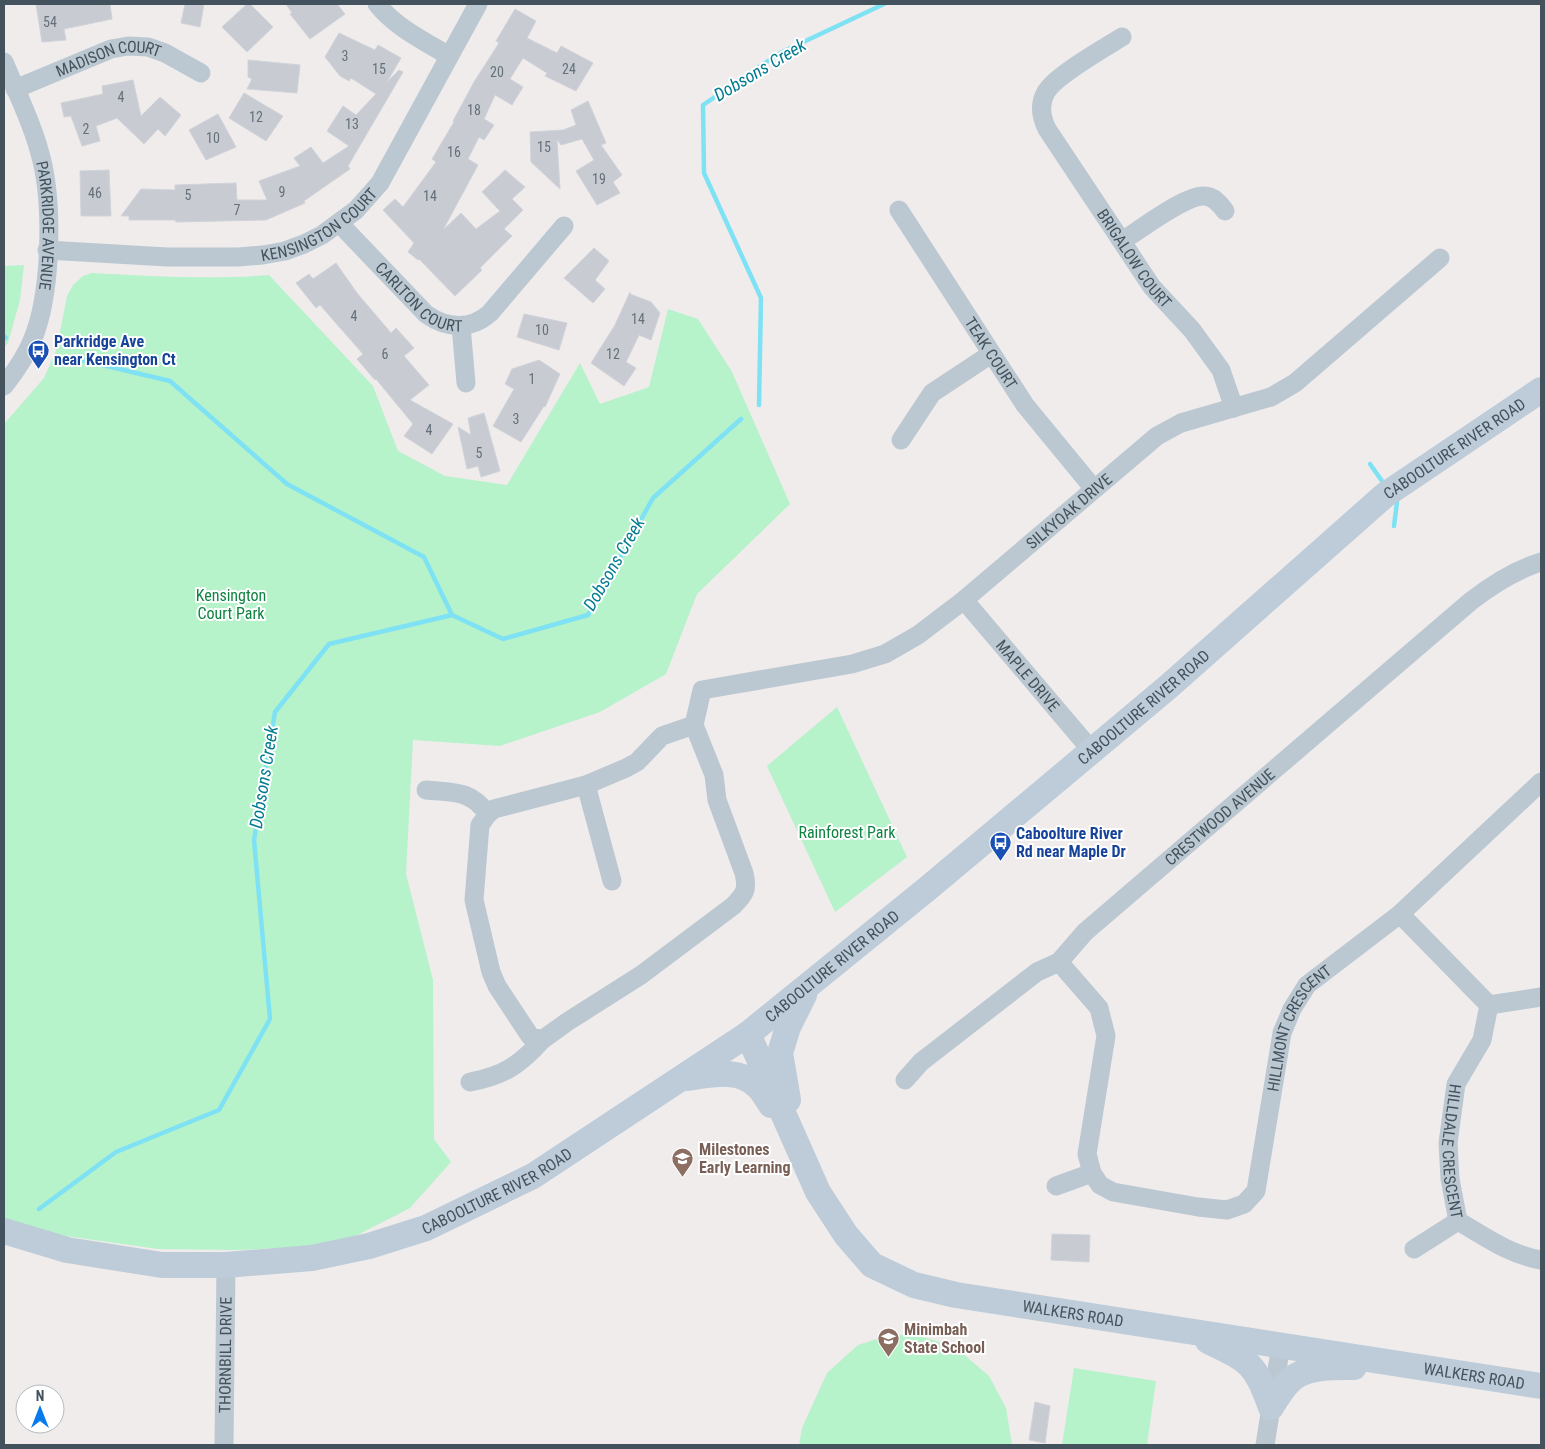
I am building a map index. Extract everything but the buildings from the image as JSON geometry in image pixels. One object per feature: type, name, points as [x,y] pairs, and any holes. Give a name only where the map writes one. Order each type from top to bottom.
[{"type":"main road","name":"CABOOLTURE RIVER ROAD","points":[[4,1232],[66,1250],[162,1265],[226,1265],[312,1258],[368,1246],[426,1228],[533,1176],[748,1034],[809,986],[1168,687],[1385,495],[1541,390]]},
{"type":"main road","points":[[795,1138],[780,1053],[788,1026],[809,986]]},
{"type":"main road","name":"WALKERS ROAD","points":[[748,1034],[818,1192],[846,1235],[872,1265],[914,1285],[956,1295],[1541,1386]]},
{"type":"main road","points":[[679,1080],[730,1073],[744,1076],[757,1085],[795,1138]]},
{"type":"main road","points":[[1185,1330],[1248,1362],[1261,1380],[1271,1406]]},
{"type":"main road","points":[[1271,1406],[1288,1383],[1296,1376],[1307,1371],[1325,1368],[1405,1365]]},
{"type":"street","points":[[377,4],[405,30],[449,56]]},
{"type":"street","name":"KENSINGTON COURT","points":[[47,250],[167,256],[263,255],[285,251],[322,235],[356,210],[380,183],[478,4]]},
{"type":"street","name":"BRIGALOW COURT","points":[[1122,37],[1054,81],[1046,92],[1041,105],[1041,116],[1047,129],[1152,287],[1192,330],[1221,370],[1234,408]]},
{"type":"street","name":"MADISON COURT","points":[[15,89],[111,49],[128,46],[148,47],[157,50],[200,73]]},
{"type":"street","name":"PARKRIDGE AVENUE","points":[[4,62],[30,121],[40,150],[46,180],[48,214],[45,288],[41,314],[32,342],[19,367],[4,386]]},
{"type":"street","points":[[1122,241],[1187,200],[1204,196],[1215,199],[1225,212]]},
{"type":"street","name":"TEAK COURT","points":[[899,210],[1025,405],[1094,489]]},
{"type":"street","name":"CARLTON COURT","points":[[339,223],[426,314],[436,322],[448,326],[461,326],[477,322],[490,313],[564,226]]},
{"type":"street","name":"SILKYOAK DRIVE","points":[[694,725],[702,690],[852,664],[885,654],[918,636],[964,600],[1157,436],[1182,423],[1271,397],[1294,383],[1440,258]]},
{"type":"street","points":[[461,326],[466,383]]},
{"type":"street","points":[[901,440],[932,393],[991,354]]},
{"type":"street","name":"CRESTWOOD AVENUE","points":[[905,1080],[921,1062],[1037,972],[1059,962],[1085,932],[1471,601],[1492,584],[1524,567],[1541,562]]},
{"type":"street","name":"MAPLE DRIVE","points":[[964,600],[1092,751]]},
{"type":"street","points":[[470,1082],[489,1079],[508,1070],[531,1053],[542,1040],[567,1022],[642,975],[733,906],[744,893],[747,885],[744,873],[717,800],[714,775],[694,725],[662,736],[637,762],[626,768],[586,785],[494,809],[480,825],[474,900],[481,934],[497,986],[530,1036],[542,1040]]},
{"type":"street","name":"HILLMONT CRESCENT","points":[[1092,1174],[1100,1185],[1113,1192],[1226,1210],[1244,1204],[1256,1191],[1282,1033],[1292,1009],[1307,985],[1400,914],[1541,782]]},
{"type":"street","points":[[586,785],[612,881]]},
{"type":"street","points":[[426,790],[469,795],[488,814]]},
{"type":"street","points":[[1400,914],[1489,1005],[1541,997]]},
{"type":"street","points":[[1056,1186],[1092,1174],[1087,1154],[1106,1036],[1099,1008],[1059,962]]},
{"type":"street","name":"HILLDALE CRESCENT","points":[[1489,1005],[1482,1040],[1456,1084],[1448,1142],[1450,1178],[1458,1220],[1502,1247],[1529,1258],[1541,1260]]},
{"type":"street","points":[[1414,1249],[1458,1220]]},
{"type":"street","name":"THORNBILL DRIVE","points":[[224,1445],[226,1265]]},
{"type":"street","points":[[1265,1445],[1281,1345]]},
{"type":"green space","points":[[24,265],[20,300],[8,343],[4,348],[4,266]]},
{"type":"green space","name":"Kensington Court Park","points":[[92,273],[203,277],[269,275],[373,386],[398,451],[445,476],[507,485],[580,363],[600,404],[649,387],[668,309],[698,319],[732,372],[790,504],[697,594],[666,674],[600,712],[500,746],[413,740],[406,874],[433,980],[434,1139],[451,1162],[410,1208],[338,1245],[239,1250],[158,1249],[30,1231],[4,1223],[4,424],[44,378],[57,348],[67,296],[73,285],[83,276]]},
{"type":"green space","name":"Rainforest Park","points":[[837,707],[907,857],[835,912],[767,766]]},
{"type":"green space","points":[[912,1334],[954,1346],[989,1376],[1006,1408],[1012,1445],[799,1445],[802,1428],[827,1373],[858,1345],[886,1336]]},
{"type":"green space","points":[[1074,1368],[1156,1381],[1147,1445],[1062,1445]]},
{"type":"waterway","name":"Dobsons Creek","points":[[759,405],[761,298],[704,173],[703,105],[780,53],[884,4]]},
{"type":"waterway","points":[[73,358],[170,381],[287,484],[424,557],[452,615]]},
{"type":"waterway","name":"Dobsons Creek","points":[[39,1209],[116,1152],[219,1110],[270,1019],[254,840],[275,712],[329,644],[452,615],[503,639],[588,615],[653,498],[741,419]]},
{"type":"waterway","points":[[1370,464],[1382,481]]},
{"type":"waterway","points":[[1394,526],[1397,502]]},
{"type":"place","name":"Parkridge Ave near Kensington Ct","points":[[38,369]]},
{"type":"place","name":"Caboolture River Rd near Maple Dr","points":[[1000,861]]},
{"type":"place","name":"Milestones Early Learning","points":[[683,1177]]},
{"type":"place","name":"Minimbah State School","points":[[888,1357]]}]
